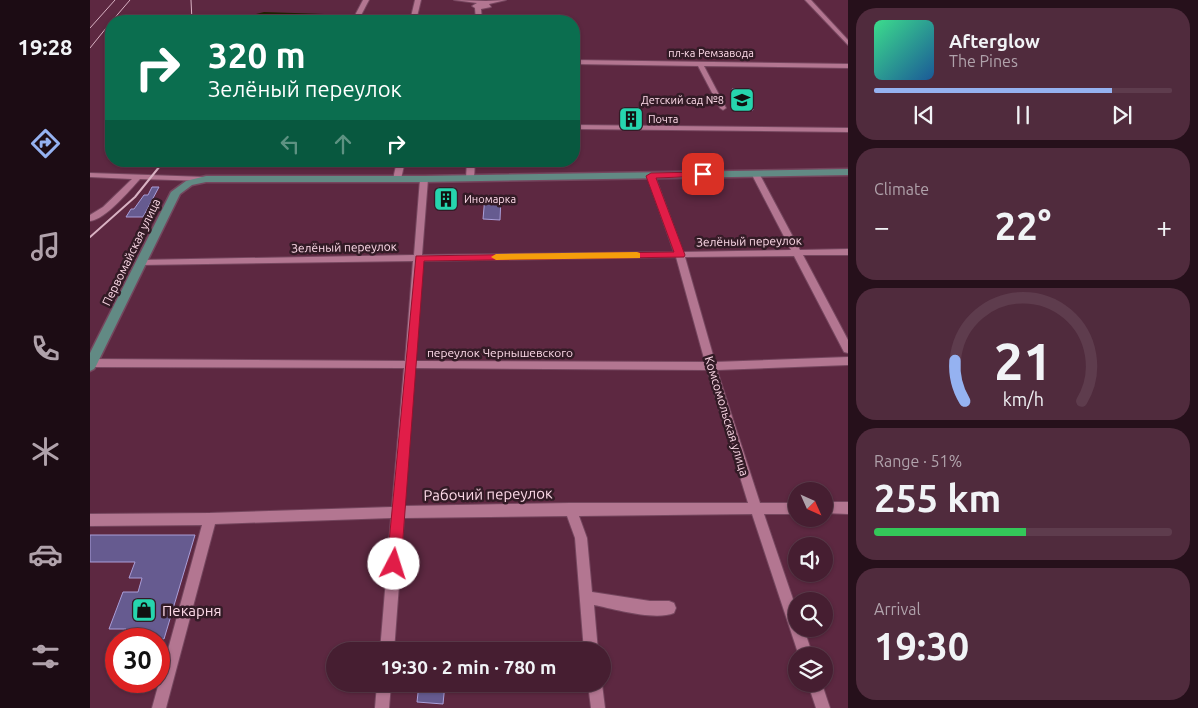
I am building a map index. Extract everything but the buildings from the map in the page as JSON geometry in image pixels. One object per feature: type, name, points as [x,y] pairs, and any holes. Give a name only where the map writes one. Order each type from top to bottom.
[{"type":"main road","points":[[206,179],[424,179],[848,172]]},
{"type":"main road","name":"Первомайская улица","points":[[90,364],[176,192],[189,183],[206,179]]},
{"type":"street","points":[[358,15],[366,0]]},
{"type":"street","points":[[414,15],[418,0]]},
{"type":"street","points":[[455,0],[482,6],[504,0]]},
{"type":"street","points":[[808,0],[848,43]]},
{"type":"street","points":[[480,15],[482,6]]},
{"type":"street","name":"пл-ка Ремзавода","points":[[580,62],[848,66]]},
{"type":"street","points":[[700,63],[722,108]]},
{"type":"street","points":[[580,127],[848,130]]},
{"type":"street","points":[[397,179],[400,167]]},
{"type":"street","points":[[470,178],[471,167]]},
{"type":"street","points":[[755,173],[848,349]]},
{"type":"street","points":[[90,175],[206,179]]},
{"type":"street","name":"Комсомольская улица","points":[[651,176],[680,255],[711,366],[756,509],[803,647]]},
{"type":"street","points":[[90,218],[94,218],[106,209],[137,178]]},
{"type":"street","points":[[387,642],[411,364],[424,179]]},
{"type":"street","name":"Зелёный переулок","points":[[141,262],[848,252]]},
{"type":"street","name":"переулок Чернышевского","points":[[90,364],[711,366],[848,361]]},
{"type":"street","name":"Рабочий переулок","points":[[90,520],[210,519],[398,512],[570,509],[788,508]]},
{"type":"street","points":[[833,508],[848,508]]},
{"type":"street","points":[[570,509],[581,538],[585,597],[591,642]]},
{"type":"street","points":[[159,708],[210,519]]},
{"type":"street","points":[[585,597],[650,608],[669,608]]},
{"type":"street","points":[[382,708],[383,692]]},
{"type":"street","points":[[596,692],[598,708]]},
{"type":"street","points":[[818,692],[823,708]]},
{"type":"shaded area","points":[[264,12],[327,15],[252,15]]},
{"type":"railway","points":[[90,28],[115,0]]},
{"type":"railway","points":[[117,15],[130,0]]},
{"type":"railway","points":[[191,0],[192,15]]},
{"type":"railway","points":[[90,48],[105,29]]},
{"type":"railway","points":[[90,237],[135,197],[159,167]]},
{"type":"slow traffic","points":[[496,257],[637,255]]},
{"type":"place","name":"Детский сад №8","points":[[742,100]]},
{"type":"place","name":"Почта","points":[[631,119]]},
{"type":"place","name":"Иномарка","points":[[446,199]]},
{"type":"place","name":"Пекарня","points":[[144,610]]},
{"type":"route","points":[[394,564],[419,258],[680,255],[651,176],[703,174]]}]
